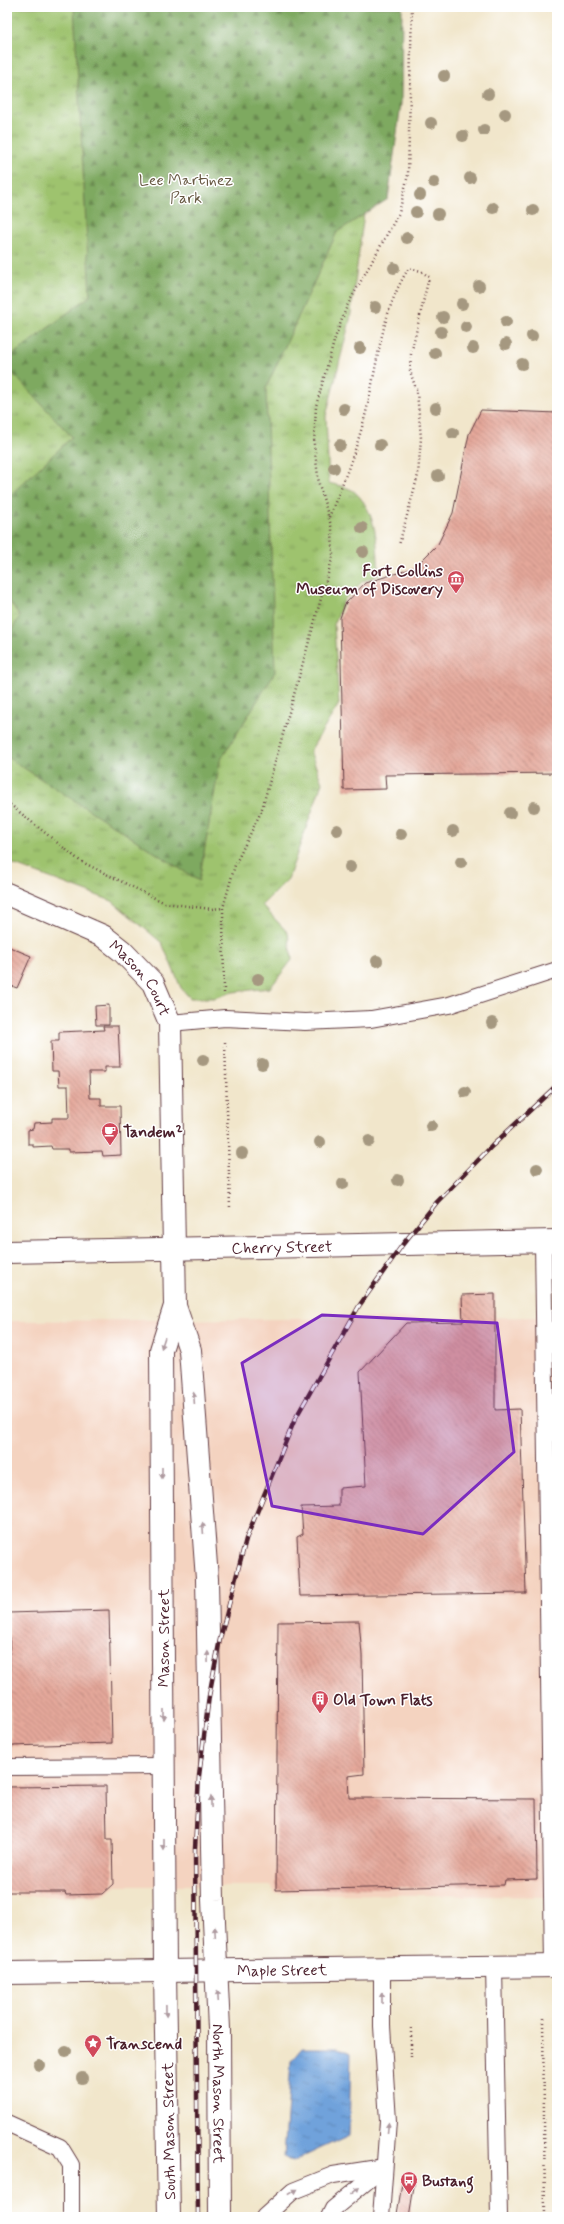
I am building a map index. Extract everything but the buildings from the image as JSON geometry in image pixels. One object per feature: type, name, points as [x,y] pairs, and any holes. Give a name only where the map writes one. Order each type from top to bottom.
[{"type":"street","name":"Mason Court","points":[[7,894],[103,936],[122,951],[153,983],[170,1022],[174,1249]]},
{"type":"street","name":"Cherry Street","points":[[7,1252],[550,1241]]},
{"type":"street","name":"Mason Street","points":[[174,1249],[175,1306],[190,1350],[207,1579],[213,1884],[217,1971]]},
{"type":"street","name":"Mason Street","points":[[165,1972],[161,1350],[175,1306]]},
{"type":"street","name":"Maple Street","points":[[7,1973],[555,1966]]},
{"type":"street","name":"North Mason Street","points":[[217,1971],[219,2029],[220,2217]]},
{"type":"street","name":"South Mason Street","points":[[165,1972],[169,2217]]},
{"type":"lane","points":[[170,1022],[225,1018],[305,1022],[371,1018],[449,1005],[557,970]]},
{"type":"lane","points":[[550,1241],[555,1966]]},
{"type":"lane","points":[[7,1767],[164,1766]]},
{"type":"lane","points":[[494,1967],[499,2217]]},
{"type":"lane","points":[[380,2217],[388,2121],[382,2026],[382,1968]]},
{"type":"lane","points":[[7,2123],[60,2147],[71,2165],[71,2217]]},
{"type":"lane","points":[[264,2217],[293,2190],[333,2175],[384,2167]]},
{"type":"lane","points":[[329,2217],[333,2208],[384,2167]]},
{"type":"path","points":[[230,1208],[223,908],[235,865],[261,812],[333,556],[332,529],[319,484],[314,444],[316,406],[335,338],[347,306],[399,213],[408,175],[412,7]]},
{"type":"path","points":[[329,517],[351,465],[367,407],[377,354],[398,285],[409,268],[421,271],[429,278],[413,346],[410,371],[417,392],[421,438],[418,475],[399,545]]},
{"type":"path","points":[[7,802],[80,861],[165,903],[211,910],[223,908]]},
{"type":"path","points":[[543,2018],[545,2217]]},
{"type":"highlighted area","points":[[322,1315],[497,1323],[514,1452],[423,1534],[272,1506],[242,1363]]},
{"type":"shaded area","points":[[557,1317],[557,1897],[274,1893],[272,1886],[117,1886],[103,1896],[7,1896],[7,1321]]},
{"type":"green space","name":"Lee Martinez Park","points":[[7,7],[391,7],[350,320],[326,416],[329,483],[346,487],[355,492],[363,501],[368,510],[377,542],[379,575],[363,581],[344,600],[334,625],[339,704],[310,751],[322,783],[288,879],[262,905],[288,933],[292,960],[270,988],[233,992],[214,998],[190,998],[181,988],[162,943],[112,901],[7,862]]},
{"type":"green space","name":"Lee Martinez Park","points":[[74,7],[402,7],[401,104],[388,199],[337,232],[266,388],[275,672],[220,761],[199,881],[7,757],[7,638],[20,616],[7,598],[7,498],[72,437],[7,367],[7,359],[90,296]]},
{"type":"water","points":[[302,2048],[338,2048],[351,2053],[349,2135],[292,2162],[284,2157],[291,2061]]},
{"type":"railway","points":[[198,2217],[195,1848],[199,1776],[209,1696],[220,1639],[246,1539],[295,1419],[359,1306],[403,1244],[437,1202],[492,1146],[557,1085]]},
{"type":"place","name":"Fort Collins Museum of Discovery","points":[[456,594]]},
{"type":"place","name":"Tandem²","points":[[110,1146]]},
{"type":"place","name":"Old Town Flats","points":[[320,1714]]},
{"type":"place","name":"Transcend","points":[[93,2058]]},
{"type":"place","name":"Bustang","points":[[409,2195]]}]
